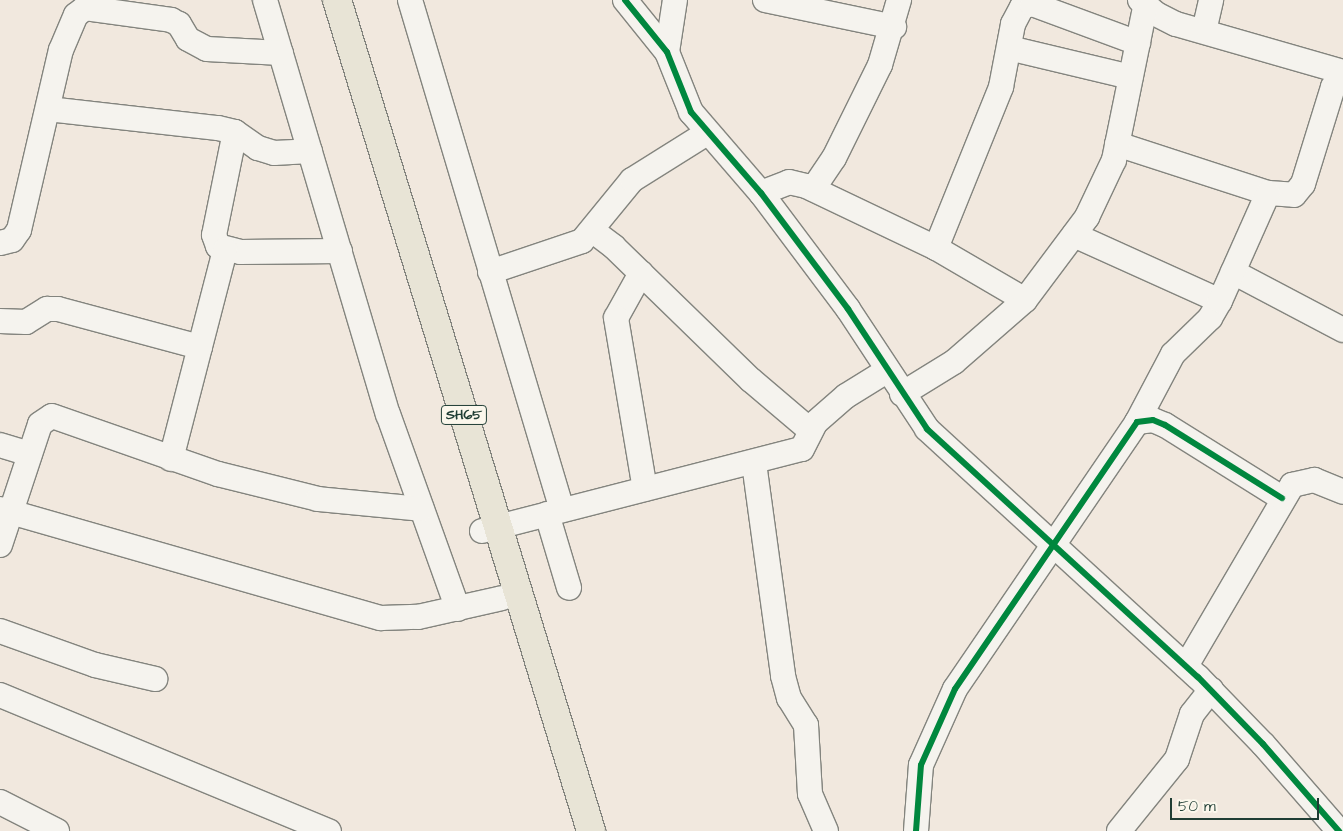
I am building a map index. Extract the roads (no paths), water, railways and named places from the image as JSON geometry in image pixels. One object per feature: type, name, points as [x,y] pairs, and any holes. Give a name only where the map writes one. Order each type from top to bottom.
[{"type":"main road","name":"SH65","points":[[321,0],[491,529],[591,831]]},
{"type":"main road","name":"SH65","points":[[337,0],[491,529],[502,598],[572,831]]},
{"type":"street","points":[[264,0],[388,414],[458,609]]},
{"type":"street","points":[[410,0],[490,272],[555,512],[569,588]]},
{"type":"street","points":[[625,0],[667,52],[691,112],[707,133],[761,193],[848,309],[902,394],[927,429],[1211,690],[1339,831]]},
{"type":"street","points":[[667,52],[675,0]]},
{"type":"street","points":[[765,0],[894,27]]},
{"type":"street","points":[[813,189],[860,105],[894,27],[900,0]]},
{"type":"street","points":[[1204,31],[1211,0]]},
{"type":"street","points":[[936,248],[1001,87],[1017,13],[1032,4],[1138,43]]},
{"type":"street","points":[[902,394],[954,362],[1025,300],[1074,235],[1105,183],[1117,144],[1138,43],[1142,4],[1176,24],[1343,72]]},
{"type":"street","points":[[0,243],[12,240],[19,230],[69,28],[85,8],[171,20],[179,24],[188,39],[207,49],[281,53]]},
{"type":"street","points":[[1009,48],[1131,77]]},
{"type":"street","points":[[1117,144],[1268,193],[1284,196],[1300,191],[1333,88],[1343,76]]},
{"type":"street","points":[[48,109],[235,132],[258,148],[274,153],[310,152]]},
{"type":"street","points":[[235,132],[214,235],[218,246],[225,250],[340,251]]},
{"type":"street","points":[[490,272],[569,248],[593,231],[632,180],[707,133]]},
{"type":"street","points":[[761,193],[789,182],[813,189],[936,248],[1025,300]]},
{"type":"street","points":[[916,831],[922,765],[937,727],[968,666],[1137,422],[1173,354],[1210,318],[1220,301],[1268,193]]},
{"type":"street","points":[[593,231],[641,273],[750,380],[810,430]]},
{"type":"street","points":[[1074,235],[1220,301]]},
{"type":"street","points":[[171,458],[225,250]]},
{"type":"street","points":[[1233,272],[1343,330]]},
{"type":"street","points":[[641,273],[616,318],[645,489]]},
{"type":"street","points":[[0,321],[26,322],[46,309],[58,309],[200,347]]},
{"type":"street","points":[[491,529],[754,463],[802,449],[808,445],[810,430],[846,396],[888,370]]},
{"type":"street","points":[[0,546],[6,510],[30,454],[40,424],[52,416],[171,458],[318,499],[422,509]]},
{"type":"street","points":[[1137,422],[1153,420],[1165,425],[1282,498]]},
{"type":"street","points":[[0,444],[30,454]]},
{"type":"street","points":[[754,463],[784,676],[789,698],[806,725],[810,794],[826,831]]},
{"type":"street","points":[[1186,666],[1282,498],[1292,485],[1303,480],[1314,480],[1343,492]]},
{"type":"street","points":[[6,510],[381,618],[418,617],[502,598]]},
{"type":"street","points":[[0,631],[95,666],[155,679]]},
{"type":"street","points":[[1119,831],[1177,759],[1192,714],[1211,690]]},
{"type":"street","points":[[0,694],[329,831]]},
{"type":"street","points":[[0,802],[57,831]]}]
